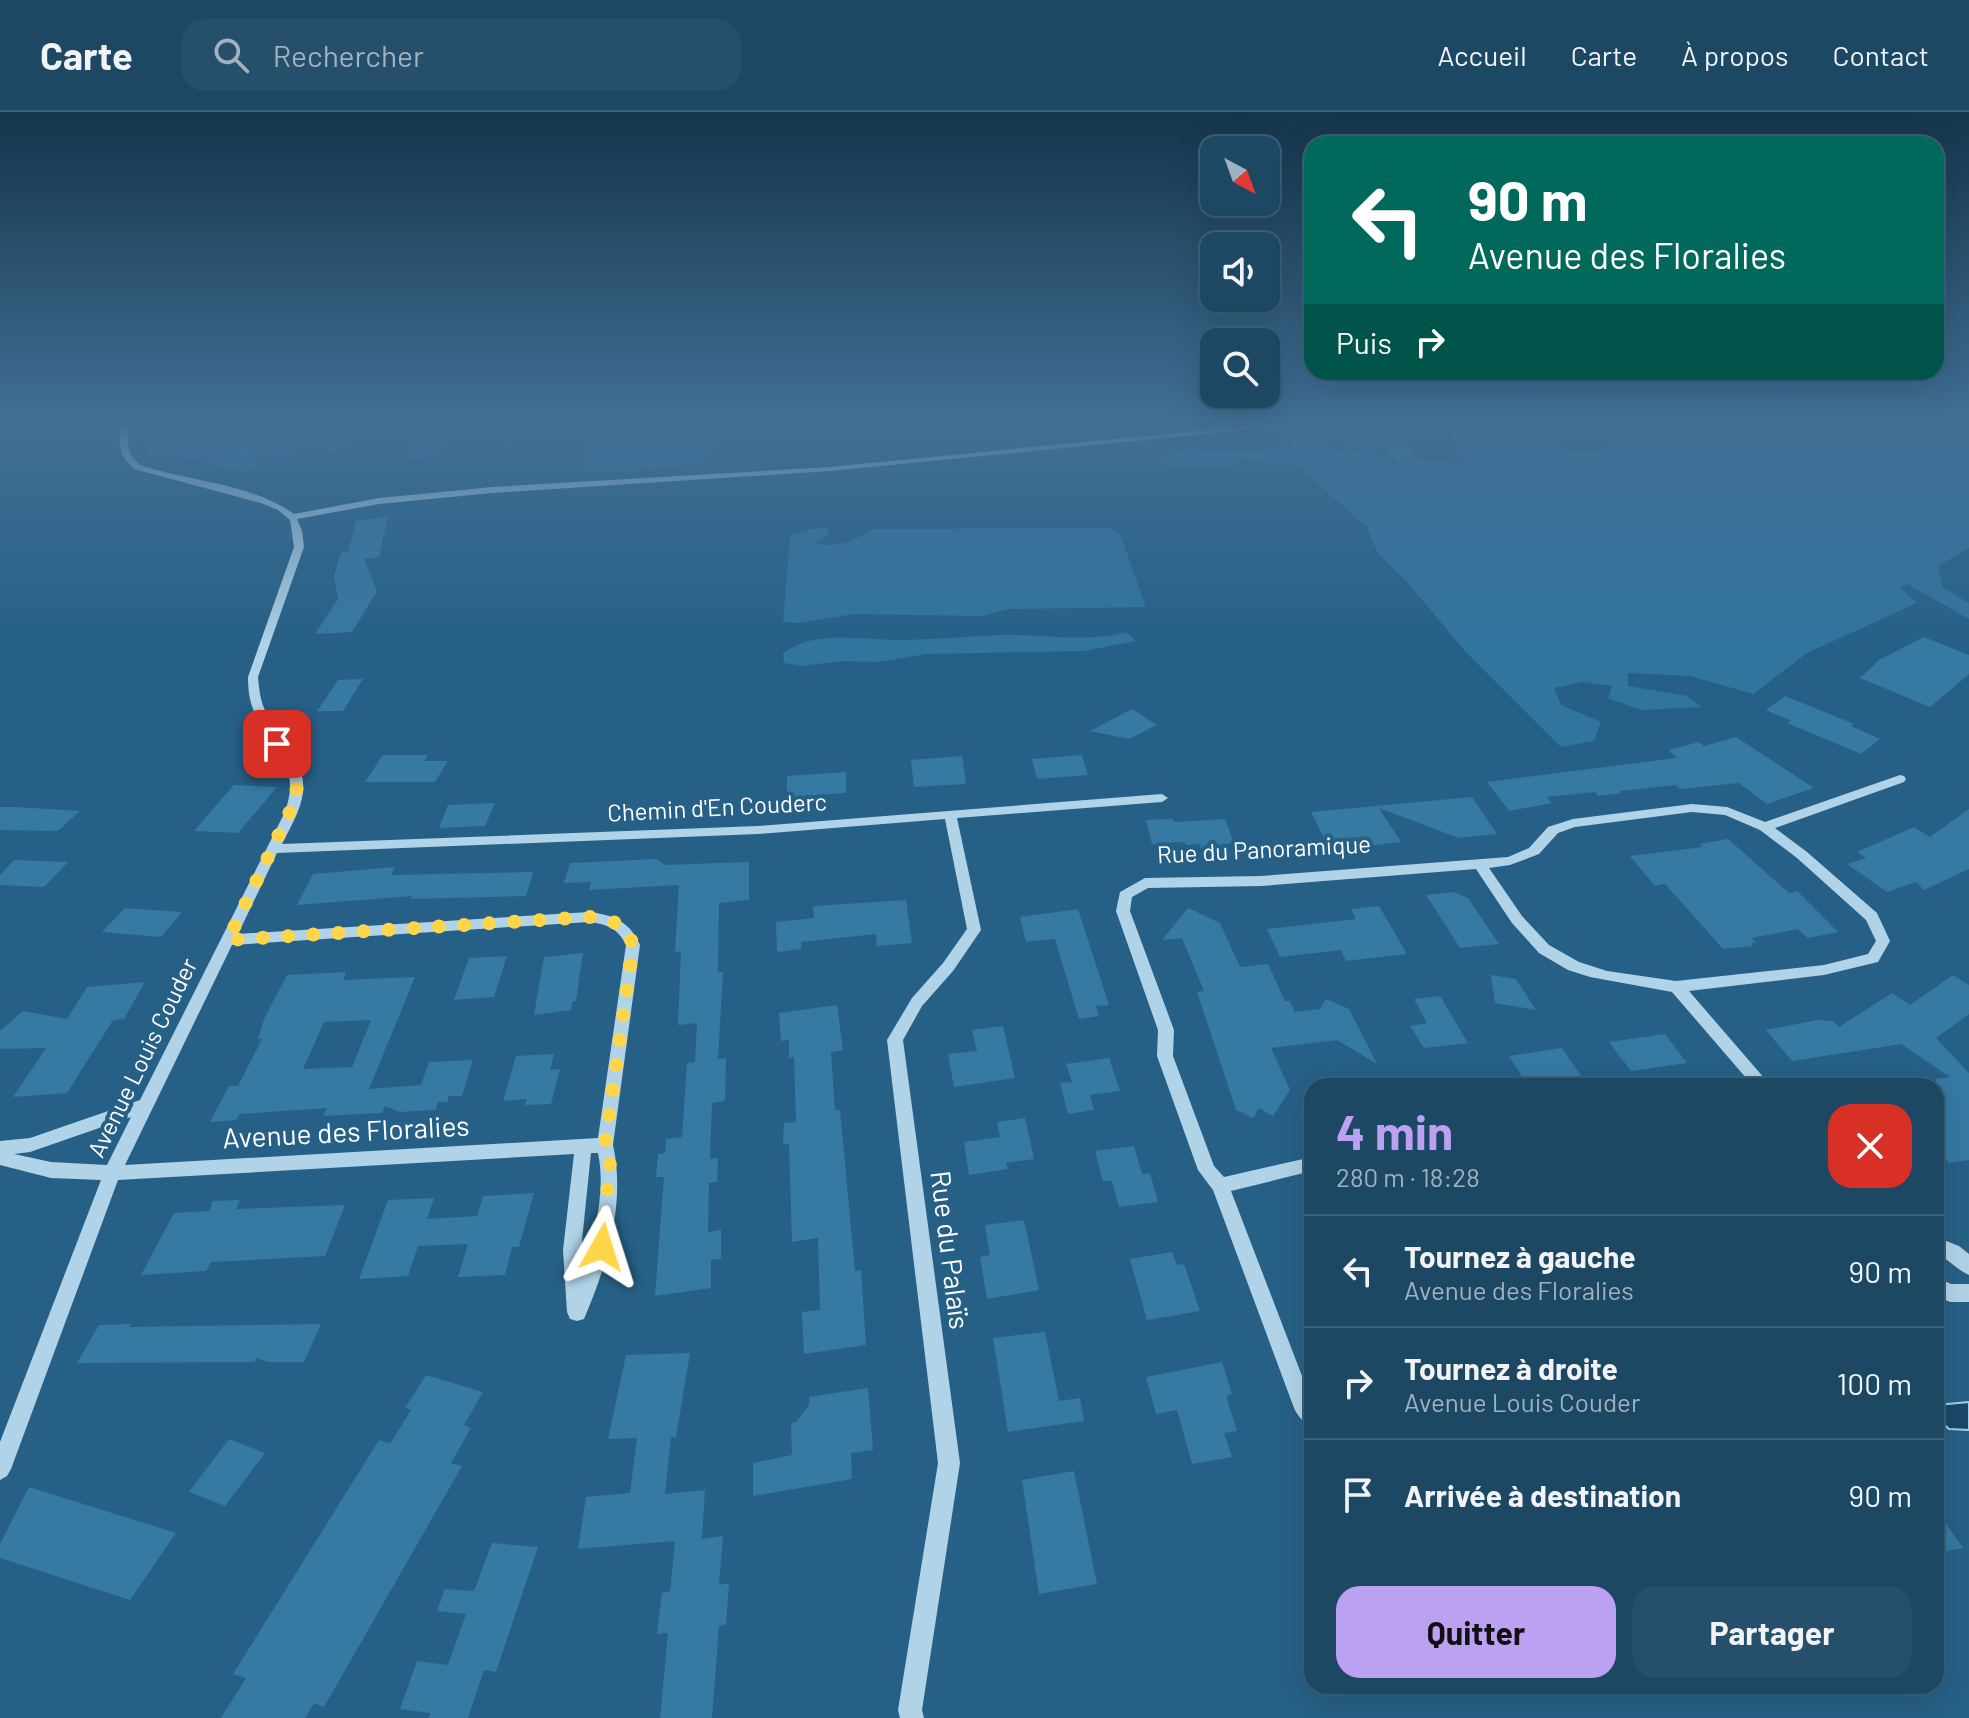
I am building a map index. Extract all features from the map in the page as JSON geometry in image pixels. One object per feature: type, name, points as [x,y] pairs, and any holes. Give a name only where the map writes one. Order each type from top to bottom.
[{"type":"street","points":[[243,497],[272,505],[292,517],[379,501],[421,497]]},
{"type":"street","name":"Avenue Louis Couder","points":[[0,1469],[112,1173],[293,807],[297,778],[263,721],[255,701],[253,677],[299,547],[292,517]]},
{"type":"street","points":[[1765,827],[1900,779]]},
{"type":"street","name":"Chemin d'En Couderc","points":[[273,849],[758,830],[1162,798]]},
{"type":"street","name":"Rue du Panoramique","points":[[1304,1408],[1220,1186],[1207,1170],[1165,1056],[1166,1030],[1123,911],[1125,895],[1145,883],[1261,881],[1510,861],[1534,851],[1553,830],[1573,823],[1692,808],[1727,811],[1765,827],[1872,917],[1883,941],[1873,958],[1824,970],[1676,987],[1631,980],[1569,965],[1543,948],[1506,905],[1480,864]]},
{"type":"street","name":"Rue du Palaïs","points":[[912,1718],[910,1710],[949,1463],[895,1040],[917,1002],[948,967],[974,930],[950,815]]},
{"type":"street","points":[[228,940],[589,917],[619,924],[629,934],[633,945],[605,1145],[610,1162],[602,1247],[577,1312],[572,1250],[583,1147]]},
{"type":"street","points":[[1676,987],[1756,1078]]},
{"type":"street","points":[[0,1148],[30,1145],[146,1105]]},
{"type":"street","name":"Avenue des Floralies","points":[[0,1158],[51,1170],[112,1173],[605,1145]]},
{"type":"street","points":[[1220,1186],[1304,1166]]},
{"type":"street","points":[[1944,1249],[1967,1260]]},
{"type":"street","points":[[1944,1289],[1960,1295],[1969,1294]]},
{"type":"shaded area","points":[[1333,497],[1969,497],[1969,548],[1938,566],[1942,587],[1969,603],[1969,619],[1907,584],[1900,588],[1917,603],[1807,653],[1753,694],[1690,676],[1628,673],[1628,686],[1687,696],[1701,707],[1640,710],[1608,698],[1612,686],[1583,682],[1554,688],[1561,705],[1601,722],[1594,741],[1561,747],[1465,651],[1407,582],[1378,553],[1367,527]]},
{"type":"shaded area","points":[[829,528],[827,535],[815,543],[845,543],[872,529],[1111,528],[1120,534],[1146,607],[1010,609],[981,616],[854,614],[797,623],[783,622],[790,536],[811,529]]},
{"type":"shaded area","points":[[1126,632],[1136,641],[1084,651],[927,654],[878,662],[843,661],[801,666],[784,663],[783,654],[808,641],[823,639],[910,640],[1003,635],[1081,638]]},
{"type":"shaded area","points":[[1969,1402],[1969,1430],[1949,1429],[1944,1424],[1944,1404]]},
{"type":"building","points":[[388,517],[379,557],[364,559],[377,591],[352,632],[315,634],[338,599],[334,576],[341,553],[348,552],[356,521]]},
{"type":"building","points":[[1924,637],[1969,655],[1969,674],[1930,707],[1860,678],[1879,660]]},
{"type":"building","points":[[363,679],[343,711],[317,711],[338,680]]},
{"type":"building","points":[[1785,696],[1854,724],[1851,726],[1880,739],[1861,754],[1787,723],[1791,721],[1766,710]]},
{"type":"building","points":[[1132,709],[1157,725],[1129,739],[1090,731]]},
{"type":"building","points":[[1736,737],[1814,788],[1767,804],[1739,783],[1680,789],[1676,785],[1598,796],[1595,792],[1547,797],[1552,803],[1509,811],[1487,782],[1677,758],[1669,750],[1699,742],[1704,746]]},
{"type":"building","points":[[383,755],[428,755],[424,761],[448,761],[435,782],[365,782]]},
{"type":"building","points":[[1082,755],[1088,775],[1037,779],[1032,759]]},
{"type":"building","points":[[962,756],[966,784],[914,787],[911,760]]},
{"type":"building","points":[[846,772],[846,793],[787,797],[787,776]]},
{"type":"building","points":[[234,785],[277,787],[238,833],[194,831]]},
{"type":"building","points":[[1472,797],[1497,834],[1459,838],[1379,808],[1401,842],[1330,850],[1311,812]]},
{"type":"building","points":[[495,803],[485,826],[439,828],[448,805]]},
{"type":"building","points":[[0,807],[80,811],[58,831],[0,830]]},
{"type":"building","points":[[1969,809],[1969,869],[1924,890],[1916,882],[1887,892],[1847,864],[1866,858],[1857,852],[1914,827],[1930,837]]},
{"type":"building","points":[[1173,819],[1175,822],[1225,819],[1234,843],[1201,848],[1200,844],[1186,845],[1185,842],[1152,844],[1146,820]]},
{"type":"building","points":[[1728,839],[1789,893],[1797,891],[1838,932],[1808,938],[1798,929],[1752,938],[1756,943],[1751,943],[1753,946],[1723,949],[1665,884],[1655,886],[1630,856],[1703,847],[1699,844]]},
{"type":"building","points":[[657,859],[664,865],[749,862],[749,900],[719,903],[718,972],[723,972],[718,1059],[726,1058],[725,1101],[712,1103],[710,1159],[718,1158],[717,1182],[709,1183],[708,1232],[721,1230],[721,1259],[711,1260],[711,1288],[655,1296],[664,1177],[656,1177],[658,1154],[665,1153],[666,1139],[682,1137],[687,1063],[695,1062],[697,1023],[678,1025],[681,951],[675,952],[679,885],[589,890],[591,882],[564,883],[570,863]]},
{"type":"building","points":[[14,860],[68,862],[44,887],[0,885],[0,875]]},
{"type":"building","points":[[395,867],[391,875],[533,872],[526,896],[410,899],[412,896],[297,905],[313,874]]},
{"type":"building","points":[[1454,892],[1468,898],[1499,944],[1460,948],[1426,895]]},
{"type":"building","points":[[906,900],[912,943],[877,946],[876,934],[801,942],[801,949],[777,952],[776,922],[814,918],[813,906]]},
{"type":"building","points":[[1379,906],[1407,954],[1346,961],[1341,950],[1280,957],[1267,929],[1356,919],[1351,909]]},
{"type":"building","points":[[125,908],[182,912],[161,937],[102,932]]},
{"type":"building","points":[[1188,908],[1220,923],[1240,967],[1268,964],[1285,1001],[1290,1001],[1295,1012],[1320,1009],[1326,999],[1349,1009],[1377,1064],[1337,1040],[1271,1048],[1290,1090],[1273,1116],[1259,1108],[1253,1118],[1236,1110],[1197,992],[1204,991],[1182,938],[1162,940]]},
{"type":"building","points":[[1078,909],[1109,1005],[1096,1006],[1099,1016],[1079,1019],[1055,939],[1026,942],[1020,917]]},
{"type":"building","points":[[583,953],[576,1001],[573,1001],[571,1010],[534,1015],[544,957]]},
{"type":"building","points":[[507,956],[494,997],[454,1000],[469,958]]},
{"type":"building","points":[[346,972],[343,980],[415,977],[369,1089],[421,1085],[429,1062],[473,1060],[462,1096],[449,1096],[447,1102],[438,1102],[436,1110],[400,1112],[385,1106],[382,1113],[323,1116],[327,1108],[240,1114],[236,1120],[210,1122],[229,1086],[238,1086],[262,1039],[258,1039],[264,1019],[287,975]],"holes":[[[371,1020],[352,1067],[303,1069],[324,1022]]]},
{"type":"building","points":[[1491,975],[1516,979],[1536,1010],[1495,1003]]},
{"type":"building","points":[[1953,975],[1969,985],[1969,1014],[1936,1038],[1969,1073],[1969,1160],[1949,1163],[1944,1157],[1943,1078],[1950,1077],[1901,1044],[1792,1061],[1766,1030],[1817,1020],[1833,1021],[1839,1027],[1892,993],[1910,1005]]},
{"type":"building","points":[[145,982],[124,1019],[113,1020],[67,1093],[13,1097],[46,1048],[0,1049],[0,1031],[23,1011],[67,1019],[87,987]]},
{"type":"building","points":[[1440,996],[1468,1043],[1424,1048],[1410,1026],[1427,1023],[1414,999]]},
{"type":"building","points":[[837,1005],[843,1050],[831,1052],[835,1110],[840,1110],[855,1271],[861,1270],[866,1345],[804,1354],[802,1312],[820,1310],[818,1238],[792,1242],[789,1144],[783,1144],[784,1123],[796,1122],[794,1057],[789,1058],[789,1040],[781,1041],[779,1013]]},
{"type":"building","points":[[1003,1026],[1015,1078],[954,1087],[948,1054],[977,1051],[972,1030]]},
{"type":"building","points":[[1665,1034],[1687,1063],[1631,1071],[1609,1042]]},
{"type":"building","points":[[1562,1048],[1583,1078],[1523,1078],[1509,1056]]},
{"type":"building","points":[[554,1054],[550,1070],[560,1069],[551,1104],[525,1105],[527,1099],[503,1101],[516,1056]]},
{"type":"building","points":[[1109,1058],[1120,1091],[1090,1095],[1094,1110],[1068,1114],[1060,1083],[1072,1082],[1066,1064]]},
{"type":"building","points":[[1025,1118],[1034,1159],[1006,1163],[1008,1169],[969,1175],[964,1142],[1000,1137],[997,1122]]},
{"type":"building","points":[[1134,1146],[1142,1174],[1150,1173],[1158,1202],[1119,1207],[1112,1181],[1103,1181],[1095,1151]]},
{"type":"building","points":[[534,1193],[519,1247],[512,1247],[505,1275],[458,1277],[468,1244],[418,1246],[408,1276],[359,1279],[388,1200],[434,1198],[427,1219],[477,1216],[483,1196]]},
{"type":"building","points":[[240,1200],[236,1209],[345,1205],[325,1256],[211,1262],[206,1271],[141,1275],[174,1213],[209,1211],[213,1201]]},
{"type":"building","points":[[1024,1220],[1039,1290],[987,1299],[980,1257],[990,1255],[985,1225]]},
{"type":"building","points":[[1172,1252],[1177,1265],[1184,1264],[1200,1311],[1147,1320],[1130,1259]]},
{"type":"building","points":[[131,1324],[129,1327],[321,1324],[304,1362],[268,1362],[256,1358],[255,1362],[77,1363],[99,1325]]},
{"type":"building","points":[[1045,1332],[1059,1401],[1080,1398],[1084,1421],[1008,1432],[993,1338]]},
{"type":"building","points":[[690,1353],[676,1437],[671,1437],[665,1494],[705,1490],[702,1539],[723,1536],[719,1585],[729,1583],[726,1625],[719,1626],[712,1718],[660,1718],[668,1633],[657,1634],[662,1593],[670,1591],[675,1541],[578,1549],[586,1497],[630,1493],[637,1438],[608,1439],[626,1355]]},
{"type":"building","points":[[1222,1362],[1232,1394],[1226,1396],[1237,1431],[1224,1433],[1232,1457],[1192,1464],[1177,1410],[1156,1414],[1146,1377]]},
{"type":"building","points":[[426,1375],[483,1392],[464,1425],[471,1428],[451,1463],[462,1466],[324,1707],[314,1703],[305,1718],[221,1718],[246,1678],[233,1674],[379,1440],[390,1444],[411,1410],[405,1408]]},
{"type":"building","points":[[868,1388],[873,1450],[851,1453],[852,1479],[753,1496],[753,1463],[792,1455],[791,1423],[796,1422],[809,1405],[809,1397]]},
{"type":"building","points":[[229,1439],[265,1453],[225,1506],[189,1492]]},
{"type":"building","points":[[1074,1471],[1097,1584],[1039,1594],[1022,1480]]},
{"type":"building","points":[[29,1487],[176,1533],[130,1600],[0,1558],[0,1544]]},
{"type":"building","points":[[1944,1521],[1963,1548],[1944,1552]]},
{"type":"building","points":[[492,1543],[538,1547],[496,1672],[484,1670],[468,1718],[428,1718],[430,1713],[400,1709],[417,1661],[448,1665],[466,1614],[437,1611],[445,1589],[474,1591]]},
{"type":"route","points":[[277,744],[297,778],[296,799],[228,940],[589,917],[619,924],[629,934],[633,945],[605,1145],[610,1162],[602,1247]]}]
